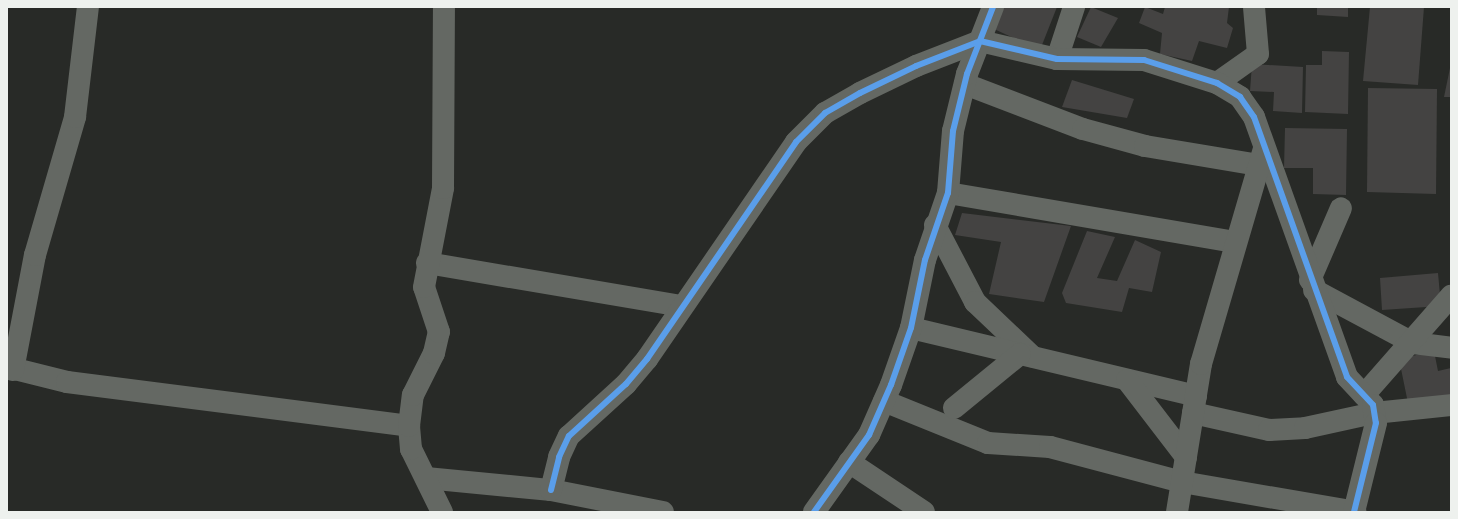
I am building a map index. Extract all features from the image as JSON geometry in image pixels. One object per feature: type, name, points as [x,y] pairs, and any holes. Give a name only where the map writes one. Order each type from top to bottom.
[{"type":"street","points":[[88,7],[75,118],[35,255],[10,368],[67,382],[409,426]]},
{"type":"street","points":[[442,512],[412,449],[409,426],[413,395],[434,353],[439,332],[424,286],[444,168],[444,7]]},
{"type":"street","points":[[814,512],[869,436],[884,401],[911,328],[935,225],[948,193],[953,131],[965,84],[994,7]]},
{"type":"street","points":[[1057,59],[1074,7]]},
{"type":"street","points":[[1217,83],[1258,54],[1254,7]]},
{"type":"street","points":[[551,490],[559,457],[569,436],[626,384],[773,172],[825,113],[916,66],[980,41],[1057,59],[1144,60],[1217,83],[1240,98],[1254,117],[1261,156],[1347,377],[1369,404],[1376,422],[1355,512],[1182,482],[1050,447],[988,443],[884,401]]},
{"type":"street","points":[[965,84],[1082,129],[1145,146],[1261,156]]},
{"type":"street","points":[[1177,512],[1201,364],[1234,242],[1261,156]]},
{"type":"street","points":[[948,193],[1234,242]]},
{"type":"street","points":[[1312,285],[1342,208]]},
{"type":"street","points":[[935,225],[975,302],[1026,356]]},
{"type":"street","points":[[427,263],[681,306]]},
{"type":"street","points":[[1312,285],[1413,342],[1451,348]]},
{"type":"street","points":[[1369,404],[1413,342],[1451,296]]},
{"type":"street","points":[[911,328],[1127,380],[1194,405],[1269,430],[1306,428],[1369,404],[1451,405]]},
{"type":"street","points":[[954,408],[1026,356]]},
{"type":"street","points":[[1127,380],[1186,457]]},
{"type":"street","points":[[849,462],[924,512]]},
{"type":"street","points":[[426,478],[551,490],[663,512]]},
{"type":"building","points":[[1003,7],[1057,7],[1040,50],[994,29]]},
{"type":"building","points":[[1091,7],[1118,18],[1101,47],[1077,37]]},
{"type":"building","points":[[1145,7],[1163,14],[1165,7],[1229,7],[1227,23],[1233,28],[1227,48],[1199,41],[1192,61],[1160,54],[1162,33],[1139,23]]},
{"type":"building","points":[[1317,7],[1348,7],[1348,17],[1317,15]]},
{"type":"building","points":[[1370,7],[1424,7],[1418,85],[1363,81]]},
{"type":"building","points":[[1322,51],[1349,52],[1348,114],[1305,112],[1306,65],[1322,65]]},
{"type":"building","points":[[1252,64],[1303,67],[1302,113],[1273,111],[1274,92],[1250,91]]},
{"type":"building","points":[[1450,68],[1451,97],[1444,97]]},
{"type":"building","points":[[1072,80],[1134,99],[1127,118],[1062,107]]},
{"type":"building","points":[[1368,88],[1437,89],[1436,194],[1367,192]]},
{"type":"building","points":[[1285,128],[1347,129],[1346,195],[1313,194],[1313,168],[1284,168]]},
{"type":"building","points":[[962,213],[1071,226],[1044,302],[989,294],[1001,242],[955,235]]},
{"type":"building","points":[[1087,231],[1115,237],[1097,278],[1117,281],[1135,240],[1161,252],[1152,292],[1129,288],[1122,312],[1066,303],[1062,293]]},
{"type":"building","points":[[1438,273],[1441,306],[1382,310],[1380,278]]},
{"type":"building","points":[[1434,351],[1438,371],[1451,368],[1451,400],[1409,408],[1399,359]]},
{"type":"cycle path","points":[[814,512],[869,435],[891,385],[911,328],[925,260],[948,193],[953,131],[967,74],[993,7]]},
{"type":"cycle path","points":[[551,490],[559,457],[569,436],[626,384],[647,359],[796,142],[825,113],[860,93],[916,66],[980,41],[1057,59],[1144,60],[1217,83],[1240,97],[1254,117],[1347,377],[1373,405],[1376,423],[1354,512]]}]
